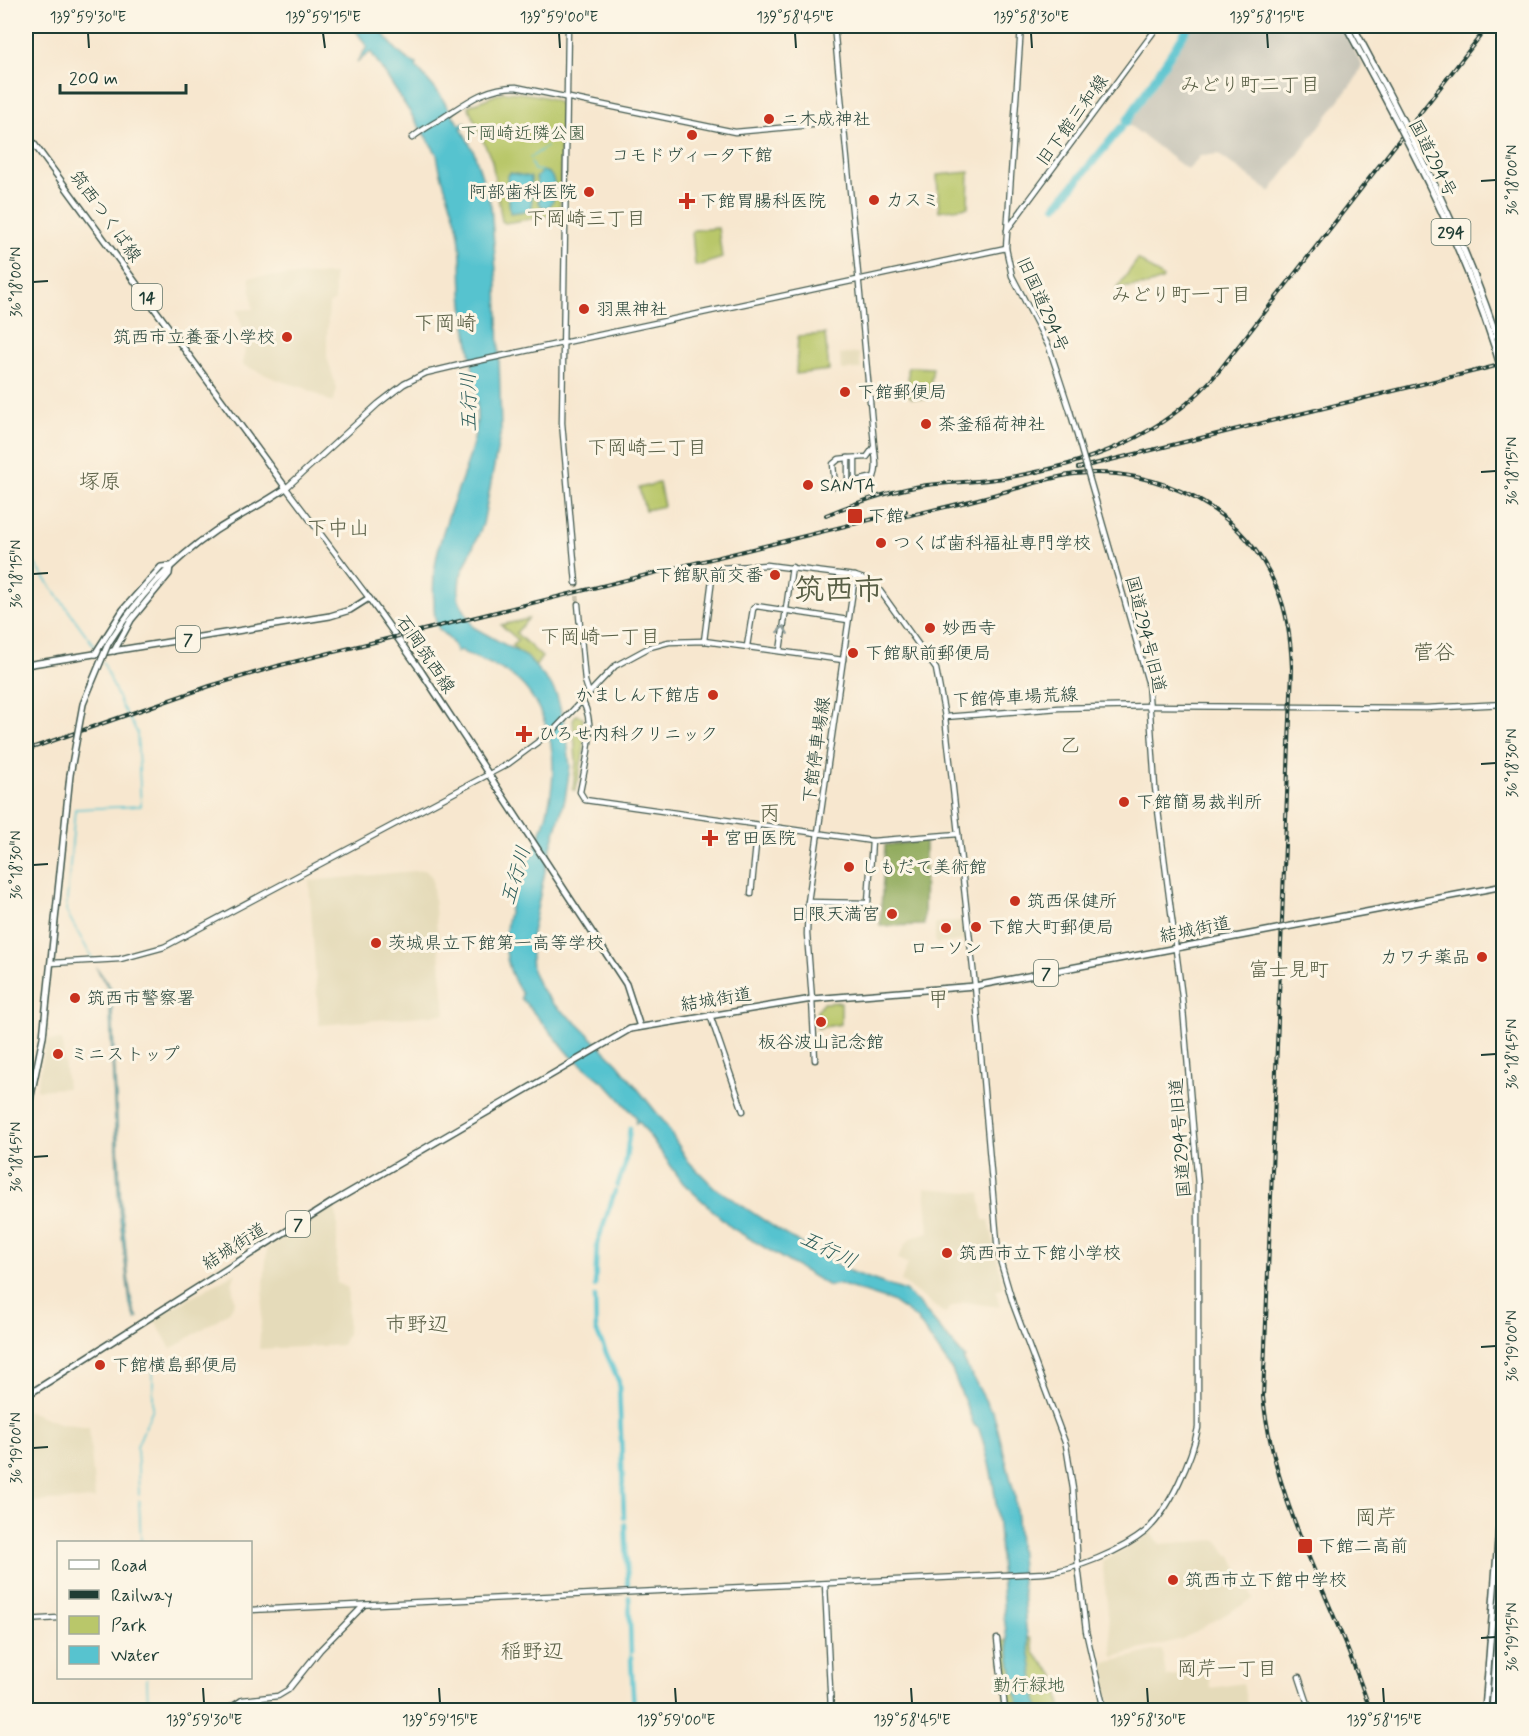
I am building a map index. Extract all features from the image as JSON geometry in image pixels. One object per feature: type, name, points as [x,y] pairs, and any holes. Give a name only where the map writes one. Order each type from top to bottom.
[{"type":"main road","name":"国道294号","points":[[1346,26],[1385,92],[1449,214],[1477,280],[1503,359]]},
{"type":"main road","name":"国道294号","points":[[1353,26],[1458,248],[1486,322],[1503,379]]},
{"type":"main road","name":"筑西つくば線","points":[[26,133],[286,488]]},
{"type":"main road","points":[[26,1120],[42,1048],[70,775],[83,704],[108,644],[137,602],[170,566],[217,530],[286,488]]},
{"type":"main road","points":[[114,651],[131,620],[169,574],[170,566]]},
{"type":"main road","points":[[95,654],[135,594],[160,567],[170,566]]},
{"type":"main road","name":"7","points":[[26,665],[330,616],[350,610],[369,598]]},
{"type":"main road","name":"石岡筑西線","points":[[369,598],[416,663],[626,984],[640,1027]]},
{"type":"main road","name":"結城街道","points":[[26,1396],[331,1203],[604,1042],[640,1027],[812,999],[975,986],[1503,886]]},
{"type":"main road","points":[[1485,1710],[1503,1460]]},
{"type":"main road","points":[[1492,1710],[1503,1547]]},
{"type":"street","points":[[568,26],[563,459],[576,584]]},
{"type":"street","points":[[834,26],[876,464],[874,477],[835,486],[833,464],[836,460],[867,457],[876,464]]},
{"type":"street","name":"旧国道294号","points":[[1021,26],[1006,248],[1012,276],[1051,350],[1100,515]]},
{"type":"street","name":"旧下館三和線","points":[[1007,230],[1158,26]]},
{"type":"street","points":[[413,137],[484,92],[503,87],[735,132],[843,122]]},
{"type":"street","points":[[369,598],[286,488],[378,404],[404,384],[426,373],[466,363],[1006,248]]},
{"type":"street","points":[[867,457],[874,447]]},
{"type":"street","points":[[848,458],[848,483]]},
{"type":"street","points":[[855,458],[855,482]]},
{"type":"street","name":"国道294号旧道","points":[[252,1610],[1031,1574],[1078,1566],[1139,1536],[1149,1527],[1171,1496],[1184,1470],[1198,1428],[1198,1185],[1185,1023],[1155,787],[1150,706],[1145,672],[1100,515]]},
{"type":"street","points":[[704,641],[712,579],[717,571],[732,566],[792,567],[855,576]]},
{"type":"street","points":[[780,651],[792,567]]},
{"type":"street","name":"下館停車場荒線","points":[[855,576],[867,580],[878,588],[936,669],[945,717],[1059,708],[1150,706],[1426,708],[1503,704]]},
{"type":"street","name":"下館停車場線","points":[[815,1060],[807,934],[808,902],[855,576]]},
{"type":"street","points":[[578,604],[585,685],[589,693]]},
{"type":"street","points":[[747,646],[754,607],[848,620]]},
{"type":"street","points":[[52,963],[120,959],[164,947],[488,775],[543,740],[572,714],[615,666],[636,653],[669,642],[704,641],[843,660]]},
{"type":"street","points":[[583,702],[588,716],[588,747],[579,792],[585,800],[872,840],[958,834]]},
{"type":"street","points":[[945,717],[975,986],[998,1252],[1010,1294],[1066,1445],[1073,1489],[1078,1566],[1088,1648],[1104,1710]]},
{"type":"street","points":[[750,894],[758,825]]},
{"type":"street","points":[[808,902],[868,903],[872,840]]},
{"type":"street","points":[[710,1015],[743,1112]]},
{"type":"street","points":[[825,1584],[831,1710]]},
{"type":"street","points":[[227,1710],[242,1700],[278,1696],[288,1690],[320,1650],[364,1605]]},
{"type":"street","points":[[26,1620],[57,1618]]},
{"type":"street","points":[[997,1640],[1005,1710]]},
{"type":"street","points":[[1299,1677],[1310,1710]]},
{"type":"shaded area","points":[[1194,26],[1341,26],[1362,65],[1356,78],[1270,192],[1218,154],[1200,156],[1188,170],[1129,125]]},
{"type":"shaded area","name":"筑西市立養蚕小学校","points":[[334,274],[335,301],[329,304],[327,336],[327,357],[337,389],[333,403],[305,388],[280,381],[243,365],[246,339],[237,310],[253,309],[249,277]]},
{"type":"shaded area","points":[[859,353],[861,369],[841,370],[840,354]]},
{"type":"shaded area","name":"茨城県立下館第一高等学校","points":[[425,870],[432,877],[445,1014],[319,1025],[309,881]]},
{"type":"shaded area","points":[[965,920],[967,940],[935,944],[935,923]]},
{"type":"shaded area","points":[[47,1040],[62,1040],[67,1088],[36,1090]]},
{"type":"shaded area","name":"筑西市立下館小学校","points":[[925,1188],[980,1193],[983,1220],[989,1220],[1003,1288],[996,1291],[1000,1307],[964,1302],[950,1308],[945,1314],[901,1281],[908,1264],[898,1259],[904,1246],[911,1238],[929,1233]]},
{"type":"shaded area","points":[[335,1210],[337,1216],[337,1283],[348,1288],[347,1334],[342,1345],[259,1349],[267,1248],[298,1228],[298,1238],[305,1239],[307,1223],[323,1212]]},
{"type":"shaded area","points":[[236,1272],[232,1285],[235,1302],[229,1312],[171,1349],[154,1319]]},
{"type":"shaded area","points":[[26,1410],[59,1423],[89,1427],[95,1499],[26,1502]]},
{"type":"shaded area","name":"筑西市立下館中学校","points":[[1150,1531],[1160,1544],[1218,1540],[1228,1556],[1232,1556],[1253,1599],[1182,1639],[1113,1657],[1102,1561],[1140,1541]]},
{"type":"shaded area","points":[[1162,1649],[1166,1676],[1208,1672],[1211,1688],[1243,1683],[1248,1710],[1111,1710],[1101,1667],[1105,1663]]},
{"type":"green space","name":"下岡崎近隣公園","points":[[503,92],[543,96],[561,105],[560,214],[505,223],[502,221],[492,161],[468,106]]},
{"type":"green space","points":[[969,172],[968,207],[939,211],[937,175]]},
{"type":"green space","points":[[718,228],[722,258],[695,265],[692,232]]},
{"type":"green space","points":[[1138,259],[1163,278],[1162,280],[1148,285],[1117,288]]},
{"type":"green space","points":[[825,334],[829,370],[796,374],[798,336]]},
{"type":"green space","points":[[908,367],[933,368],[928,399],[912,398],[909,395]]},
{"type":"green space","points":[[659,483],[664,506],[645,510],[639,488]]},
{"type":"green space","points":[[528,619],[516,633],[542,657],[535,667],[512,646],[518,640],[501,625]]},
{"type":"green space","points":[[576,715],[583,717],[584,750],[576,790],[573,790],[576,762],[573,719]]},
{"type":"green space","points":[[925,841],[924,925],[880,926],[885,845]]},
{"type":"green space","points":[[841,1002],[841,1024],[817,1028],[817,1011],[823,1003]]},
{"type":"green space","name":"勤行緑地","points":[[1030,1638],[1035,1654],[1055,1676],[1062,1710],[1007,1710],[1002,1666],[1002,1641]]},
{"type":"water","points":[[353,26],[377,26],[401,54],[417,64],[416,67],[438,92],[459,125],[465,122],[466,125],[461,128],[474,152],[491,206],[497,284],[501,430],[483,524],[460,577],[458,598],[473,627],[527,657],[551,685],[557,696],[567,736],[570,736],[567,738],[570,767],[565,799],[548,857],[530,942],[532,970],[539,986],[552,1003],[578,1024],[618,1064],[664,1122],[688,1161],[714,1187],[783,1233],[851,1272],[905,1291],[920,1305],[965,1358],[963,1359],[993,1411],[1015,1496],[1026,1628],[1038,1706],[1042,1710],[1019,1710],[1018,1705],[1015,1705],[1018,1702],[1004,1617],[994,1489],[986,1450],[952,1370],[916,1318],[892,1301],[839,1284],[829,1286],[732,1228],[683,1183],[639,1121],[636,1123],[636,1117],[607,1085],[571,1056],[521,998],[522,994],[507,959],[505,935],[509,911],[519,878],[536,846],[547,814],[553,768],[550,738],[538,708],[524,686],[494,665],[461,650],[456,652],[452,642],[438,628],[436,621],[434,579],[437,556],[449,512],[472,447],[477,424],[474,423],[477,422],[476,392],[463,303],[460,238],[437,154],[371,52],[357,62],[367,47]]},
{"type":"water","points":[[542,171],[549,173],[555,186],[553,200],[548,207],[542,207],[538,201],[546,189],[545,185],[539,191],[536,178]]},
{"type":"water","points":[[510,173],[531,177],[532,210],[510,213],[507,177]]},
{"type":"water","points":[[96,967],[111,988],[121,1211],[131,1298],[138,1318],[136,1319],[130,1304],[119,1210],[109,989]]},
{"type":"waterway","points":[[1126,122],[1189,26]]},
{"type":"waterway","points":[[1056,206],[1121,128]]},
{"type":"waterway","points":[[530,158],[546,147]]},
{"type":"waterway","points":[[531,162],[534,170],[542,171]]},
{"type":"waterway","points":[[26,552],[95,647]]},
{"type":"waterway","points":[[92,958],[66,911],[75,809],[141,806],[137,732],[122,707],[103,662]]},
{"type":"waterway","points":[[617,1186],[625,1165],[630,1128]]},
{"type":"waterway","points":[[595,1286],[597,1244],[615,1191]]},
{"type":"waterway","points":[[595,1297],[596,1330],[619,1382]]},
{"type":"waterway","points":[[139,1495],[137,1446],[153,1408],[153,1358]]},
{"type":"waterway","points":[[619,1385],[624,1518]]},
{"type":"waterway","points":[[139,1500],[141,1541]]},
{"type":"waterway","points":[[625,1524],[628,1588]]},
{"type":"waterway","points":[[629,1597],[631,1652]]},
{"type":"waterway","points":[[631,1657],[634,1710]]},
{"type":"waterway","points":[[147,1679],[148,1710]]},
{"type":"tunnel","points":[[576,583],[578,604]]},
{"type":"railway","points":[[826,515],[875,497],[914,487],[1004,478],[1065,465],[1122,444],[1174,414],[1219,371],[1488,26]]},
{"type":"railway","points":[[1078,468],[1504,364]]},
{"type":"railway","points":[[898,518],[1066,475],[1106,473],[1137,477],[1195,498],[1221,515],[1243,536],[1262,560],[1281,598],[1288,628],[1292,669],[1263,1397],[1280,1480],[1370,1710]]},
{"type":"railway","points":[[26,750],[210,686],[281,665],[906,511]]},
{"type":"place","name":"ニ木成神社","points":[[769,119]]},
{"type":"place","name":"コモドヴィータ下館","points":[[692,135]]},
{"type":"place","name":"阿部歯科医院","points":[[589,192]]},
{"type":"place","name":"カスミ","points":[[874,200]]},
{"type":"place","name":"下館胃腸科医院","points":[[687,201]]},
{"type":"place","name":"羽黒神社","points":[[584,309]]},
{"type":"place","name":"筑西市立養蚕小学校","points":[[287,337]]},
{"type":"place","name":"下館郵便局","points":[[845,392]]},
{"type":"place","name":"茶釜稲荷神社","points":[[926,424]]},
{"type":"place","name":"SANTA","points":[[808,485]]},
{"type":"place","name":"下館","points":[[855,516]]},
{"type":"place","name":"つくば歯科福祉専門学校","points":[[881,543]]},
{"type":"place","name":"下館駅前交番","points":[[775,575]]},
{"type":"place","name":"妙西寺","points":[[930,628]]},
{"type":"place","name":"下館駅前郵便局","points":[[853,653]]},
{"type":"place","name":"かましん下館店","points":[[713,695]]},
{"type":"place","name":"ひろせ内科クリニック","points":[[524,734]]},
{"type":"place","name":"下館簡易裁判所","points":[[1124,802]]},
{"type":"place","name":"宮田医院","points":[[710,838]]},
{"type":"place","name":"しもだて美術館","points":[[849,867]]},
{"type":"place","name":"筑西保健所","points":[[1015,901]]},
{"type":"place","name":"日限天満宮","points":[[892,914]]},
{"type":"place","name":"下館大町郵便局","points":[[976,927]]},
{"type":"place","name":"ローソン","points":[[946,928]]},
{"type":"place","name":"茨城県立下館第一高等学校","points":[[376,943]]},
{"type":"place","name":"カワチ薬品","points":[[1482,957]]},
{"type":"place","name":"筑西市警察署","points":[[75,998]]},
{"type":"place","name":"板谷波山記念館","points":[[821,1022]]},
{"type":"place","name":"ミニストップ","points":[[58,1054]]},
{"type":"place","name":"筑西市立下館小学校","points":[[947,1253]]},
{"type":"place","name":"下館横島郵便局","points":[[100,1365]]},
{"type":"place","name":"下館二高前","points":[[1305,1546]]},
{"type":"place","name":"筑西市立下館中学校","points":[[1173,1580]]},
{"type":"district","name":"みどり町二丁目","points":[[1250,84]]},
{"type":"district","name":"下岡崎三丁目","points":[[586,218]]},
{"type":"district","name":"みどり町一丁目","points":[[1181,294]]},
{"type":"district","name":"下岡崎","points":[[445,323]]},
{"type":"district","name":"下岡崎二丁目","points":[[647,447]]},
{"type":"district","name":"塚原","points":[[100,481]]},
{"type":"district","name":"下中山","points":[[338,528]]},
{"type":"district","name":"筑西市","points":[[839,589]]},
{"type":"district","name":"下岡崎一丁目","points":[[600,636]]},
{"type":"district","name":"菅谷","points":[[1434,652]]},
{"type":"district","name":"乙","points":[[1070,745]]},
{"type":"district","name":"丙","points":[[770,813]]},
{"type":"district","name":"富士見町","points":[[1289,969]]},
{"type":"district","name":"甲","points":[[938,999]]},
{"type":"district","name":"市野辺","points":[[417,1324]]},
{"type":"district","name":"岡芹","points":[[1376,1517]]},
{"type":"district","name":"稲野辺","points":[[532,1651]]},
{"type":"district","name":"岡芹一丁目","points":[[1227,1668]]},
{"type":"water label","name":"五行川","points":[[468,402]]},
{"type":"water label","name":"五行川","points":[[515,875]]},
{"type":"water label","name":"五行川","points":[[829,1249]]}]
